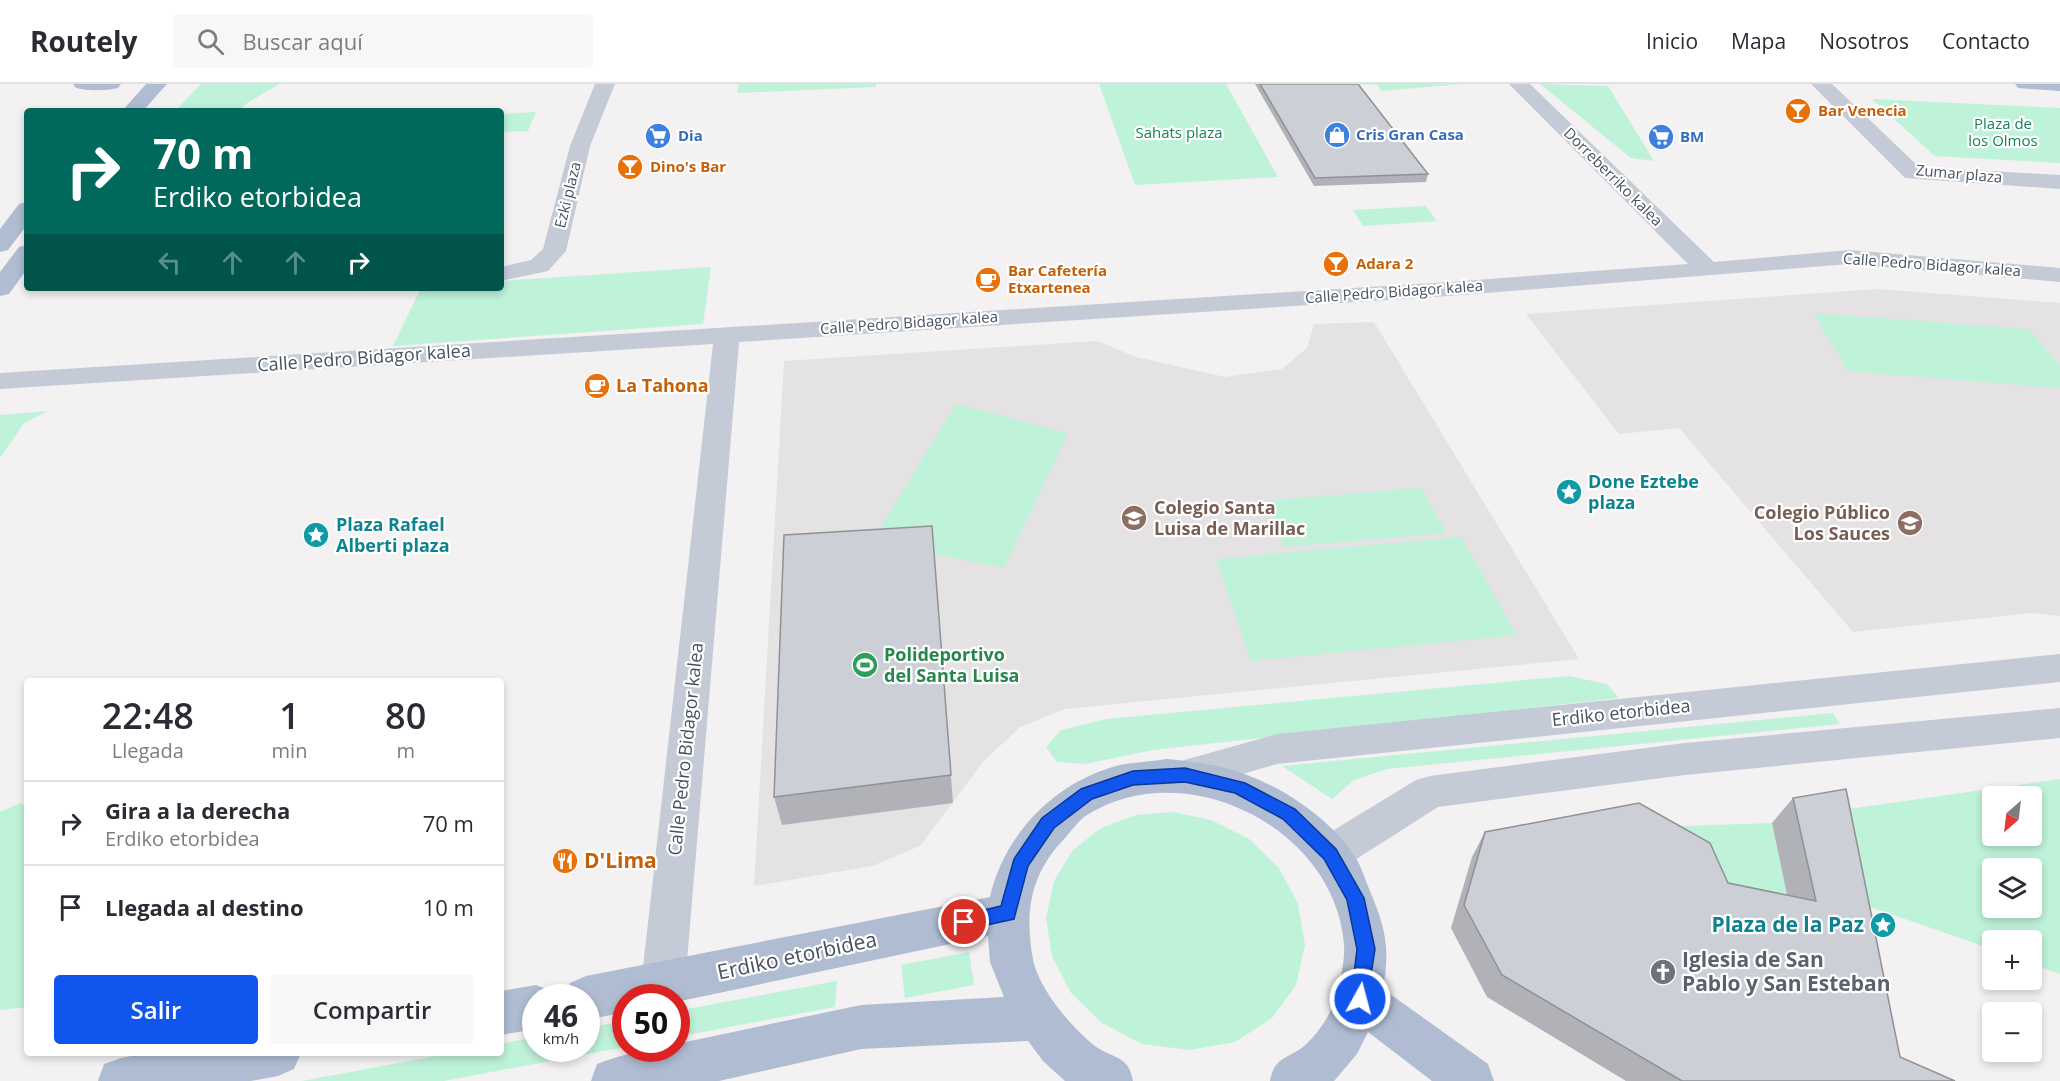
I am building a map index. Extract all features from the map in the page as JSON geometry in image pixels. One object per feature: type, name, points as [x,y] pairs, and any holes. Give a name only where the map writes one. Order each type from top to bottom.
[{"type":"main road","points":[[91,104],[84,84],[111,84]]},
{"type":"main road","points":[[135,108],[157,84]]},
{"type":"main road","points":[[2025,84],[2060,86]]},
{"type":"main road","points":[[0,245],[24,213]]},
{"type":"main road","points":[[0,290],[24,256]]},
{"type":"main road","points":[[1110,1081],[1078,1063],[1037,1018],[1012,966],[1008,913],[1020,864],[1048,823],[1086,794],[1133,778],[1185,775],[1239,787],[1289,814],[1330,854],[1355,898],[1366,949],[1360,999],[1341,1039],[1310,1078]]},
{"type":"main road","name":"Erdiko etorbidea","points":[[668,984],[854,943],[1008,913]]},
{"type":"main road","points":[[1360,999],[1471,1081]]},
{"type":"main road","points":[[504,1012],[522,1009]]},
{"type":"main road","points":[[614,1081],[861,1027],[1037,1018]]},
{"type":"main road","points":[[120,1081],[261,1056]]},
{"type":"street","name":"Ezki plaza","points":[[504,273],[539,266],[554,251],[580,146],[605,84]]},
{"type":"street","name":"Dorreberriko kalea","points":[[1519,84],[1708,270]]},
{"type":"street","name":"Zumar plaza","points":[[1821,84],[1913,173],[2060,182]]},
{"type":"street","name":"Calle Pedro Bidagor kalea","points":[[0,381],[1708,270],[1849,257],[2060,275]]},
{"type":"street","name":"Calle Pedro Bidagor kalea","points":[[663,984],[727,334]]},
{"type":"street","name":"Erdiko etorbidea","points":[[1185,775],[1277,749],[2060,668]]},
{"type":"street","points":[[1330,854],[1430,792],[1685,759],[2060,723]]},
{"type":"shaded area","name":"Colegio Público Los Sauces","points":[[1877,289],[2060,303],[2060,616],[2031,613],[1853,632],[1679,428],[1619,434],[1526,314]]},
{"type":"shaded area","name":"Colegio Santa Luisa de Marillac","points":[[1374,322],[1579,659],[1065,709],[1020,727],[983,762],[920,846],[872,866],[754,886],[784,361],[1097,341],[1136,357],[1225,377],[1282,369],[1307,348],[1314,324]]},
{"type":"green space","points":[[201,84],[279,84],[242,108],[178,108]]},
{"type":"green space","points":[[739,84],[876,84],[876,87],[737,93]]},
{"type":"green space","name":"Sahats plaza","points":[[1099,84],[1226,84],[1278,177],[1135,185]]},
{"type":"green space","points":[[1345,84],[1462,84],[1381,91],[1378,85]]},
{"type":"green space","points":[[1540,84],[1608,86],[1654,161],[1631,158]]},
{"type":"green space","name":"Plaza de los Olmos","points":[[1872,99],[2060,108],[2060,163],[1935,156]]},
{"type":"green space","points":[[536,112],[528,131],[504,132],[504,114]]},
{"type":"green space","points":[[1426,206],[1437,221],[1363,226],[1353,210]]},
{"type":"green space","points":[[711,267],[703,324],[393,346],[420,291],[504,291],[504,281]]},
{"type":"green space","points":[[1813,313],[2029,329],[2060,366],[2060,388],[1848,371]]},
{"type":"green space","points":[[956,404],[1068,433],[1004,568],[872,541]]},
{"type":"green space","points":[[48,411],[24,423],[0,458],[0,415]]},
{"type":"green space","points":[[1422,488],[1446,533],[1284,547],[1265,501]]},
{"type":"green space","points":[[1461,537],[1517,635],[1251,661],[1216,559]]},
{"type":"green space","points":[[1568,676],[1607,684],[1619,698],[1153,750],[1085,764],[1057,762],[1046,747],[1061,730],[1106,719]]},
{"type":"green space","points":[[1833,713],[1840,724],[1387,769],[1354,780],[1332,799],[1282,766]]},
{"type":"green space","points":[[2060,779],[2060,974],[2042,968],[2042,930],[1982,930],[1982,946],[1853,901],[1834,811],[1982,790],[1982,846],[2042,846],[2042,786],[2011,786]]},
{"type":"green space","points":[[20,803],[24,805],[24,1007],[0,1010],[0,812]]},
{"type":"green space","points":[[1173,812],[1211,820],[1249,839],[1279,868],[1298,904],[1305,945],[1296,985],[1272,1018],[1235,1042],[1190,1050],[1142,1044],[1102,1023],[1071,993],[1052,956],[1046,918],[1054,881],[1073,850],[1101,828],[1136,815]]},
{"type":"green space","points":[[1772,823],[1793,925],[1622,828]]},
{"type":"green space","points":[[969,952],[974,985],[905,998],[901,965]]},
{"type":"green space","points":[[837,981],[835,1007],[690,1035],[690,1009]]},
{"type":"green space","points":[[612,1023],[612,1049],[600,1052],[600,1026]]},
{"type":"green space","points":[[522,1040],[522,1062],[545,1062],[444,1081],[302,1081],[436,1056],[504,1056],[504,1043]]},
{"type":"building","name":"Cris Gran Casa","points":[[1260,84],[1358,84],[1428,174],[1315,178]]},
{"type":"building","name":"Polideportivo del Santa Luisa","points":[[932,526],[951,775],[774,797],[784,535]]},
{"type":"building","name":"Iglesia de San Pablo y San Esteban","points":[[1846,789],[1900,1057],[1955,1081],[1682,1081],[1502,975],[1464,905],[1485,832],[1639,803],[1710,843],[1728,883],[1816,901],[1793,798]]},
{"type":"place","name":"Bar Venecia","points":[[1798,111]]},
{"type":"place","name":"Cris Gran Casa","points":[[1337,135]]},
{"type":"place","name":"Dia","points":[[658,136]]},
{"type":"place","name":"BM","points":[[1661,137]]},
{"type":"place","name":"Dino's Bar","points":[[630,167]]},
{"type":"place","name":"Adara 2","points":[[1336,264]]},
{"type":"place","name":"Bar Cafetería Etxartenea","points":[[988,280]]},
{"type":"place","name":"La Tahona","points":[[597,386]]},
{"type":"place","name":"Done Eztebe plaza","points":[[1569,492]]},
{"type":"place","name":"Colegio Santa Luisa de Marillac","points":[[1134,518]]},
{"type":"place","name":"Colegio Público Los Sauces","points":[[1910,523]]},
{"type":"place","name":"Plaza Rafael Alberti plaza","points":[[316,535]]},
{"type":"place","name":"Polideportivo del Santa Luisa","points":[[865,665]]},
{"type":"place","name":"D'Lima","points":[[565,861]]},
{"type":"place","name":"Plaza de la Paz","points":[[1883,925]]},
{"type":"place","name":"Iglesia de San Pablo y San Esteban","points":[[1663,972]]},
{"type":"route","points":[[964,922],[1008,913],[1020,864],[1048,823],[1086,794],[1133,778],[1185,775],[1239,787],[1289,814],[1330,854],[1355,898],[1366,949],[1360,999]]}]
